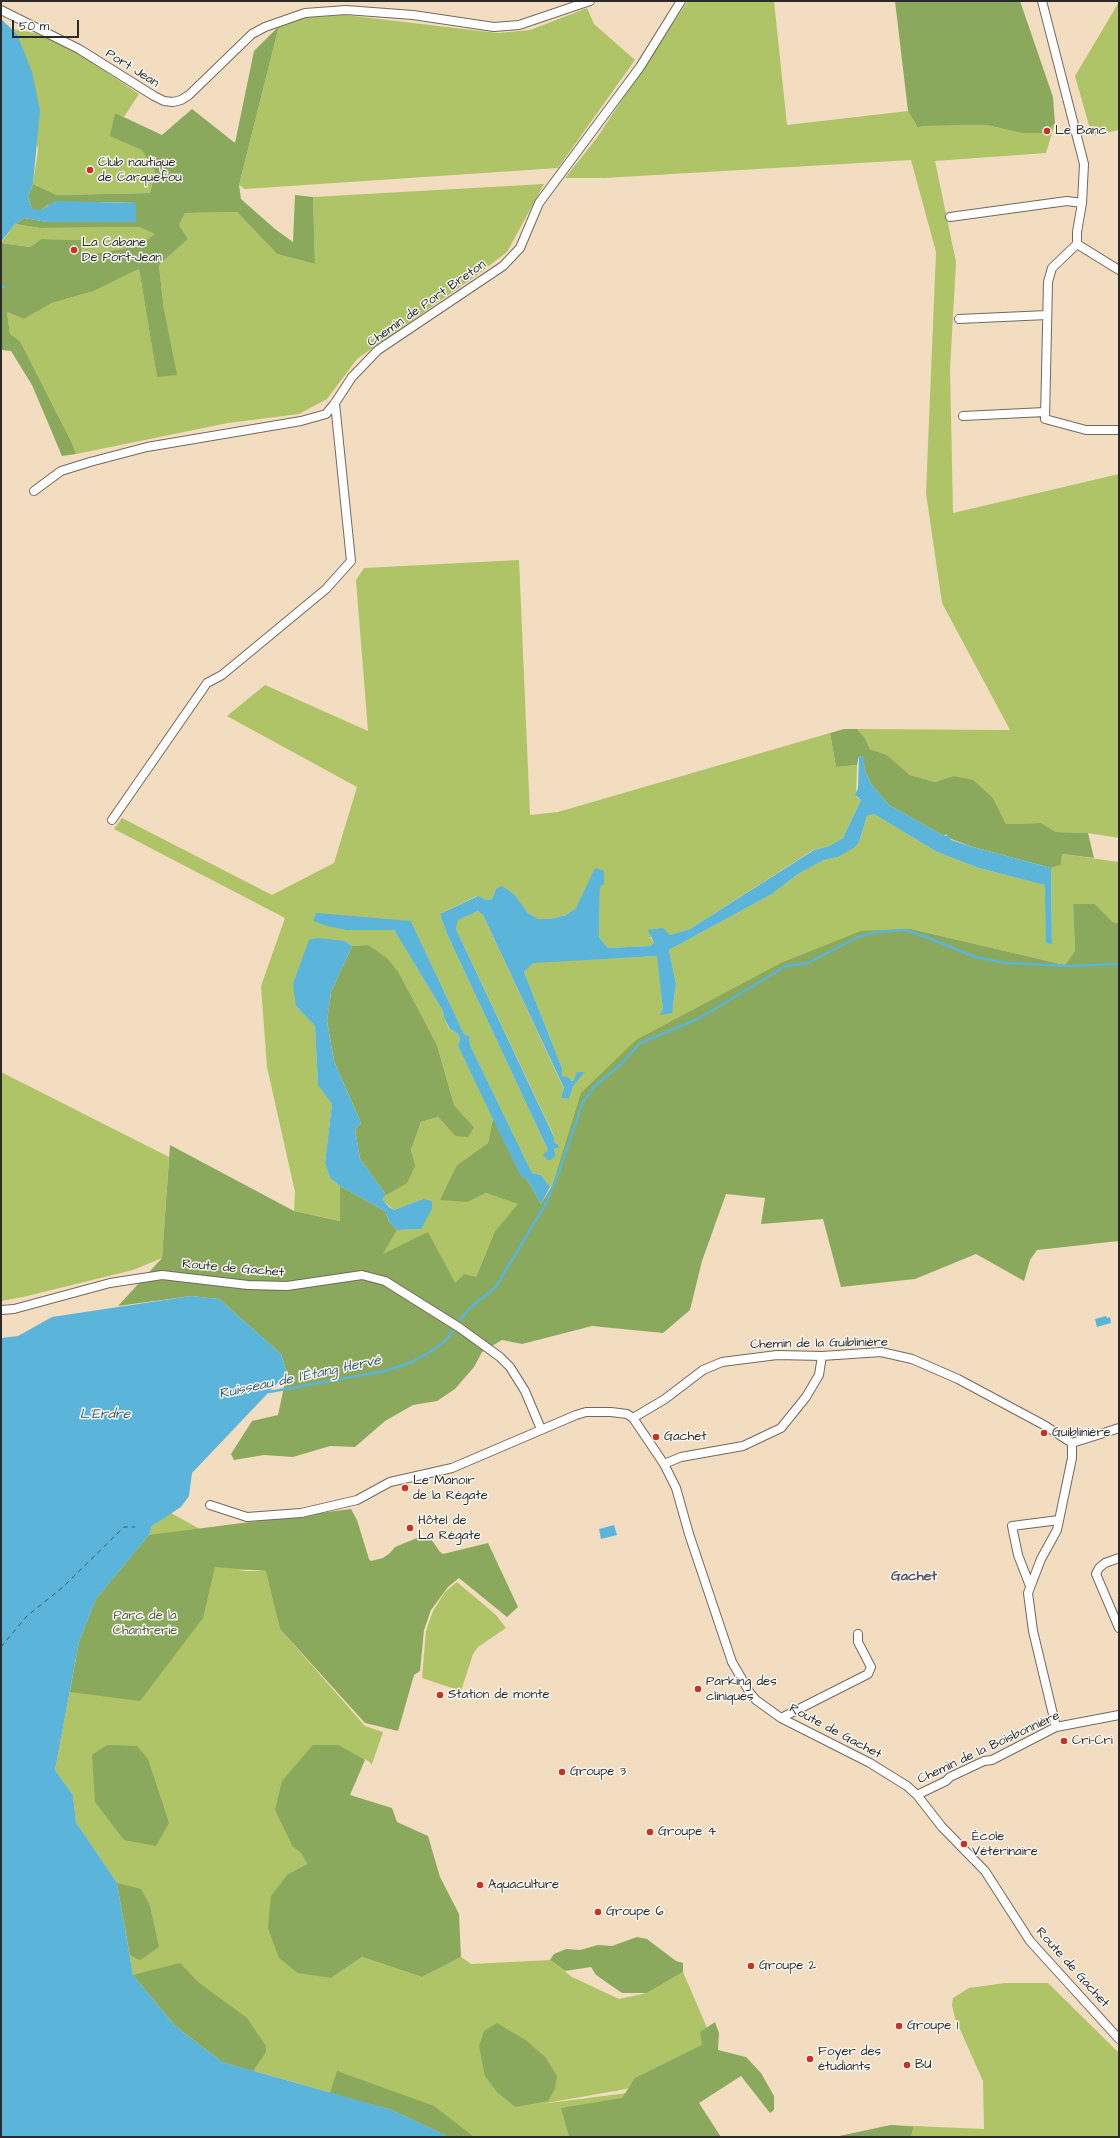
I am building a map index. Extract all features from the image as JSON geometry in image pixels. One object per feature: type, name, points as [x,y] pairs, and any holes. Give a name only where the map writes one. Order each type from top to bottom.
[{"type":"street","name":"Port Jean","points":[[1,10],[79,48],[159,99],[173,102],[181,100],[189,95],[252,34],[280,21],[305,13],[346,10],[413,15],[494,27],[519,25],[590,1]]},
{"type":"street","name":"Chemin de Port Breton","points":[[34,491],[61,471],[90,462],[147,447],[301,421],[326,414],[352,377],[378,350],[503,266],[520,248],[539,203],[640,67],[681,1]]},
{"type":"street","points":[[1042,1],[1084,164],[1082,203],[1077,232],[1077,244],[1052,268],[1048,282],[1045,419],[1086,430],[1119,430]]},
{"type":"street","points":[[950,216],[1067,200],[1082,203]]},
{"type":"street","points":[[1077,244],[1119,270]]},
{"type":"street","points":[[959,319],[1047,315]]},
{"type":"street","points":[[112,820],[207,683],[222,675],[326,589],[351,561],[335,403]]},
{"type":"street","points":[[963,416],[1045,412]]},
{"type":"street","name":"Route de Gachet","points":[[1,1310],[14,1309],[110,1283],[162,1275],[248,1285],[287,1286],[362,1276],[385,1281],[481,1342],[510,1367],[525,1391],[541,1429]]},
{"type":"street","name":"Chemin de la Guiblinière","points":[[633,1418],[665,1399],[703,1370],[722,1362],[770,1355],[822,1356],[881,1352],[912,1359],[958,1379],[1048,1428],[1072,1443]]},
{"type":"street","points":[[664,1464],[681,1457],[743,1446],[781,1428],[806,1397],[819,1375],[822,1356]]},
{"type":"street","points":[[210,1505],[247,1517],[301,1513],[357,1500],[390,1482],[452,1468],[541,1429],[586,1412],[622,1412],[633,1418]]},
{"type":"street","name":"Route de Gachet","points":[[633,1418],[664,1464],[676,1488],[689,1534],[732,1662],[742,1681],[756,1700],[782,1718],[870,1763],[907,1786],[917,1795],[942,1827],[985,1871],[1030,1941],[1119,2039]]},
{"type":"street","points":[[1056,1727],[1033,1631],[1028,1593],[1057,1530],[1072,1458],[1072,1443],[1119,1428]]},
{"type":"street","points":[[1030,1586],[1018,1555],[1012,1526],[1059,1520]]},
{"type":"street","points":[[1119,1558],[1105,1563],[1099,1568],[1096,1574],[1119,1628]]},
{"type":"street","points":[[782,1718],[868,1674],[871,1667],[858,1642],[858,1634]]},
{"type":"street","name":"Chemin de la Boisbonnière","points":[[917,1795],[946,1781],[950,1777],[984,1761],[992,1760],[1056,1727],[1119,1715]]},
{"type":"green space","points":[[688,1],[774,1],[787,125],[908,111],[918,128],[922,126],[987,125],[1021,133],[1046,133],[1055,123],[1046,153],[935,161],[956,262],[950,369],[953,513],[1119,474],[1119,838],[1088,833],[1056,832],[1041,823],[1006,824],[993,798],[953,776],[935,782],[910,775],[887,755],[870,749],[865,738],[857,729],[1010,730],[942,603],[926,493],[936,252],[911,160],[604,178],[565,178],[596,139]]},
{"type":"green space","points":[[895,1],[1020,1],[1053,97],[1055,123],[1046,133],[1021,133],[987,125],[922,126],[918,128],[908,111]]},
{"type":"green space","points":[[1119,2],[1119,130],[1092,136],[1075,76]]},
{"type":"green space","points":[[587,8],[594,24],[635,60],[558,168],[245,189],[239,185],[279,26],[301,18],[345,15],[498,33],[530,30]]},
{"type":"green space","points":[[279,26],[239,185],[241,199],[275,229],[293,242],[295,195],[313,197],[315,264],[277,254],[237,212],[185,213],[179,225],[188,239],[159,265],[164,310],[177,375],[157,377],[139,269],[94,291],[52,303],[24,319],[7,312],[10,334],[20,341],[71,441],[76,454],[62,456],[32,385],[11,351],[1,350],[1,243],[30,247],[41,239],[81,240],[81,256],[139,246],[155,234],[139,227],[40,228],[15,224],[24,218],[48,222],[136,222],[136,203],[105,202],[48,205],[41,210],[35,211],[32,209],[28,197],[33,184],[57,195],[150,193],[155,172],[142,150],[110,136],[115,113],[162,135],[192,109],[235,143],[254,51]]},
{"type":"green space","points":[[13,29],[35,33],[56,41],[81,55],[139,94],[124,117],[115,113],[142,149],[155,172],[150,193],[57,195],[33,184],[38,150],[17,35]]},
{"type":"green space","points":[[544,184],[507,252],[477,275],[357,359],[327,399],[299,414],[228,423],[76,454],[71,441],[20,341],[10,334],[7,312],[24,319],[52,303],[94,291],[139,269],[157,376],[164,310],[159,265],[188,239],[179,225],[185,213],[237,212],[277,254],[315,264],[313,197]]},
{"type":"green space","points":[[15,224],[40,228],[139,227],[156,234],[139,246],[81,256],[80,240],[41,239],[30,247],[1,243]]},
{"type":"green space","points":[[519,560],[530,815],[558,812],[830,733],[836,767],[857,765],[856,797],[861,800],[843,838],[829,846],[813,850],[690,929],[670,935],[650,937],[654,943],[650,946],[608,948],[599,937],[600,887],[604,884],[603,871],[576,908],[566,915],[550,919],[538,919],[528,913],[514,894],[505,889],[496,889],[492,899],[487,900],[477,896],[440,914],[447,934],[548,1150],[547,1152],[553,1157],[556,1155],[554,1148],[559,1146],[558,1144],[555,1144],[554,1136],[456,929],[457,920],[478,911],[483,915],[564,1089],[561,1098],[569,1099],[574,1080],[570,1081],[562,1076],[562,1068],[524,972],[533,962],[658,956],[663,1010],[673,1007],[676,984],[669,950],[772,894],[798,874],[824,860],[838,857],[859,842],[867,816],[874,814],[937,852],[979,868],[1046,885],[1046,943],[1052,943],[1051,868],[1061,865],[1062,854],[1119,862],[1119,923],[1113,922],[1095,904],[1073,904],[1075,951],[1065,965],[911,929],[550,1187],[541,1175],[532,1173],[470,1045],[469,1036],[464,1034],[411,921],[314,921],[346,930],[394,930],[443,1011],[444,1018],[449,1029],[457,1033],[460,1038],[458,1046],[493,1118],[488,1143],[457,1165],[468,1202],[486,1193],[519,1204],[495,1231],[476,1277],[455,1283],[382,1255],[397,1230],[421,1229],[423,1199],[394,1210],[381,1199],[414,1167],[411,1150],[421,1122],[438,1117],[455,1136],[474,1127],[454,1105],[437,1045],[399,973],[368,945],[352,946],[345,941],[296,1006],[315,1026],[318,1084],[332,1104],[325,1163],[330,1178],[340,1186],[341,1221],[294,1211],[295,1192],[267,1067],[261,986],[285,918],[114,829],[122,818],[272,895],[334,863],[357,787],[227,716],[265,685],[368,731],[356,580],[364,568]]},
{"type":"green space","points":[[844,729],[857,729],[865,738],[870,749],[887,755],[910,775],[935,782],[953,776],[973,780],[993,798],[1006,824],[1041,823],[1056,832],[1088,833],[1094,858],[1062,854],[1061,865],[1051,868],[973,847],[951,839],[946,834],[944,836],[889,805],[871,784],[865,771],[863,757],[859,756],[857,765],[836,767],[830,733]]},
{"type":"green space","points":[[1073,904],[1095,904],[1113,922],[1119,923],[1119,1241],[1037,1250],[1030,1260],[1024,1281],[976,1254],[915,1279],[841,1287],[823,1219],[761,1224],[765,1198],[726,1194],[702,1261],[690,1310],[663,1333],[592,1326],[522,1344],[502,1340],[482,1352],[474,1367],[455,1389],[437,1401],[413,1405],[385,1421],[355,1447],[330,1446],[293,1457],[264,1455],[234,1460],[231,1454],[252,1421],[278,1415],[287,1373],[281,1354],[219,1299],[191,1296],[118,1306],[162,1258],[170,1145],[294,1211],[340,1221],[340,1186],[385,1211],[389,1221],[397,1230],[383,1254],[428,1232],[455,1283],[464,1274],[476,1277],[495,1231],[518,1204],[486,1193],[468,1202],[440,1200],[457,1165],[488,1143],[493,1118],[521,1175],[528,1181],[541,1204],[553,1184],[581,1093],[636,1040],[781,963],[861,931],[911,929],[1065,965],[1075,951]]},
{"type":"green space","points":[[368,945],[387,958],[399,973],[437,1045],[454,1105],[474,1127],[468,1137],[455,1136],[438,1117],[421,1122],[411,1150],[415,1166],[407,1183],[386,1195],[360,1159],[355,1129],[361,1123],[334,1061],[327,1021],[331,992],[352,946]]},
{"type":"green space","points":[[1,1072],[169,1157],[162,1258],[133,1270],[1,1301]]},
{"type":"green space","name":"Parc de la Chantrerie","points":[[351,1509],[357,1520],[369,1559],[371,1561],[383,1558],[395,1547],[417,1538],[431,1539],[443,1554],[488,1543],[518,1607],[507,1617],[459,1578],[448,1587],[431,1610],[424,1630],[420,1671],[414,1675],[398,1731],[365,1723],[280,1629],[266,1571],[215,1567],[203,1618],[140,1701],[70,1692],[79,1642],[96,1599],[149,1535]]},
{"type":"green space","name":"Parc de la Chantrerie","points":[[171,1513],[268,1567],[238,1571],[267,1571],[280,1629],[365,1726],[383,1732],[372,1764],[365,1759],[293,1847],[301,1853],[307,1864],[288,1874],[331,1978],[362,1957],[422,1977],[461,1957],[471,1964],[550,1960],[572,1977],[619,1999],[647,1993],[683,1972],[714,2044],[626,2089],[541,2104],[627,2093],[635,2137],[449,2137],[392,2110],[222,2062],[133,1975],[117,1883],[76,1822],[73,1795],[55,1770],[79,1642],[96,1599],[149,1535],[152,1526]]},
{"type":"green space","points":[[457,1582],[496,1615],[506,1628],[478,1647],[473,1654],[461,1691],[422,1678],[426,1631],[433,1611],[445,1592]]},
{"type":"green space","points":[[107,1745],[137,1746],[148,1759],[169,1823],[156,1846],[124,1840],[95,1802],[92,1755]]},
{"type":"green space","points":[[313,1745],[338,1745],[365,1760],[350,1795],[392,1808],[397,1822],[428,1836],[440,1877],[459,1914],[461,1957],[422,1977],[362,1957],[331,1978],[298,1973],[279,1958],[268,1928],[271,1896],[288,1874],[307,1864],[301,1853],[293,1847],[275,1810],[282,1781]]},
{"type":"green space","points":[[117,1883],[141,1889],[150,1906],[159,1947],[140,1960],[130,1955]]},
{"type":"green space","points":[[637,1937],[647,1939],[676,1961],[683,1963],[683,1972],[647,1993],[622,1993],[596,1975],[591,1967],[565,1971],[550,1960],[554,1954],[566,1949],[580,1950],[598,1945],[612,1946]]},
{"type":"green space","points":[[180,1963],[198,1982],[247,2018],[266,2046],[266,2052],[253,2071],[222,2062],[175,2026],[133,1975]]},
{"type":"green space","points":[[1005,1983],[1048,1983],[1119,2053],[1119,2137],[835,2137],[891,2125],[984,2129],[983,2081],[955,2018],[952,2005],[953,1998],[969,1988]]},
{"type":"green space","points":[[715,2022],[719,2033],[718,2050],[746,2057],[761,2073],[774,2096],[774,2110],[770,2113],[741,2076],[699,2103],[721,2137],[569,2136],[561,2108],[622,2098],[635,2078],[702,2045],[700,2032]]},
{"type":"green space","points":[[497,2023],[527,2041],[545,2057],[557,2076],[555,2089],[548,2101],[515,2107],[497,2092],[485,2076],[479,2046],[484,2031]]},
{"type":"green space","points":[[337,2071],[434,2106],[474,2137],[449,2137],[392,2110],[330,2093]]},
{"type":"green space","points":[[891,2125],[913,2127],[911,2137],[835,2137]]},
{"type":"water","points":[[2,20],[17,34],[32,72],[40,110],[33,184],[28,197],[32,209],[41,210],[55,201],[136,203],[136,222],[47,222],[24,218],[15,224],[1,242]]},
{"type":"water","points":[[859,756],[864,757],[865,771],[871,784],[889,805],[944,836],[949,835],[951,840],[1051,868],[1052,944],[1046,943],[1045,885],[979,868],[937,852],[874,814],[867,816],[859,842],[855,847],[838,857],[824,860],[798,874],[772,894],[669,950],[676,984],[672,1013],[660,1014],[663,1010],[657,956],[533,963],[524,972],[562,1068],[562,1076],[570,1078],[571,1081],[574,1080],[577,1072],[585,1072],[573,1086],[569,1099],[561,1098],[564,1088],[483,915],[478,911],[458,920],[456,929],[554,1137],[555,1144],[558,1144],[559,1147],[554,1149],[556,1155],[551,1160],[548,1160],[543,1155],[548,1150],[447,934],[440,914],[478,896],[487,900],[492,899],[496,889],[502,886],[514,894],[528,913],[538,919],[550,919],[566,915],[576,908],[595,868],[604,871],[604,884],[600,887],[599,937],[608,948],[650,946],[654,943],[648,930],[663,928],[670,935],[690,929],[814,850],[829,846],[843,838],[861,800],[855,795],[858,788]]},
{"type":"water","points":[[316,913],[411,921],[464,1034],[469,1036],[470,1045],[532,1173],[541,1175],[550,1187],[541,1204],[528,1181],[521,1176],[503,1140],[458,1046],[460,1038],[457,1033],[450,1029],[444,1018],[443,1011],[394,930],[346,930],[327,926],[313,921]]},
{"type":"water","points":[[317,938],[345,941],[352,946],[331,992],[327,1021],[334,1061],[361,1123],[355,1129],[360,1159],[386,1195],[382,1199],[394,1210],[423,1199],[432,1201],[432,1209],[421,1229],[397,1230],[389,1221],[385,1211],[340,1186],[330,1178],[325,1163],[332,1104],[318,1085],[315,1026],[296,1006],[293,984],[309,940]]},
{"type":"water","name":"L'Erdre","points":[[191,1296],[219,1299],[281,1354],[287,1373],[192,1473],[189,1496],[181,1507],[152,1526],[149,1535],[96,1599],[79,1642],[55,1770],[73,1795],[76,1822],[117,1883],[133,1975],[175,2026],[222,2062],[392,2110],[449,2137],[1,2137],[1,1338],[18,1336],[52,1317]]},
{"type":"water","points":[[1106,1316],[1107,1318],[1110,1317],[1111,1323],[1097,1327],[1095,1319]]},
{"type":"water","points":[[614,1525],[617,1535],[601,1539],[599,1529]]},
{"type":"waterway","name":"Ruisseau de l'Étang Hervé","points":[[460,1320],[470,1308],[496,1287],[546,1203],[559,1172],[583,1102],[594,1087],[622,1063],[640,1043],[698,1019],[786,966],[808,963],[858,937],[877,932],[904,930],[926,937],[975,957],[1006,963],[1070,966],[1119,964]]},
{"type":"waterway","name":"Ruisseau de l'Étang Hervé","points":[[269,1392],[385,1371],[412,1362],[435,1349],[449,1337],[454,1328]]},
{"type":"ferry route","points":[[1,1647],[27,1616],[63,1587],[124,1527],[135,1527]]},
{"type":"place","name":"Le Banc","points":[[1047,131]]},
{"type":"place","name":"Club nautique de Carquefou","points":[[90,170]]},
{"type":"place","name":"La Cabane De Port-Jean","points":[[74,250]]},
{"type":"place","name":"Guiblinière","points":[[1044,1433]]},
{"type":"place","name":"Gachet","points":[[656,1437]]},
{"type":"place","name":"Le Manoir de la Régate","points":[[405,1488]]},
{"type":"place","name":"Hôtel de La Régate","points":[[410,1528]]},
{"type":"place","name":"Parking des cliniques","points":[[698,1689]]},
{"type":"place","name":"Station de monte","points":[[440,1695]]},
{"type":"place","name":"Cri-Cri","points":[[1064,1741]]},
{"type":"place","name":"Groupe 3","points":[[562,1772]]},
{"type":"place","name":"Groupe 4","points":[[650,1832]]},
{"type":"place","name":"École Vétérinaire","points":[[964,1844]]},
{"type":"place","name":"Aquaculture","points":[[480,1885]]},
{"type":"place","name":"Groupe 6","points":[[598,1912]]},
{"type":"place","name":"Groupe 2","points":[[751,1966]]},
{"type":"place","name":"Groupe 1","points":[[899,2026]]},
{"type":"place","name":"Foyer des étudiants","points":[[810,2059]]},
{"type":"place","name":"BU","points":[[907,2065]]},
{"type":"district","name":"Gachet","points":[[914,1577]]}]
